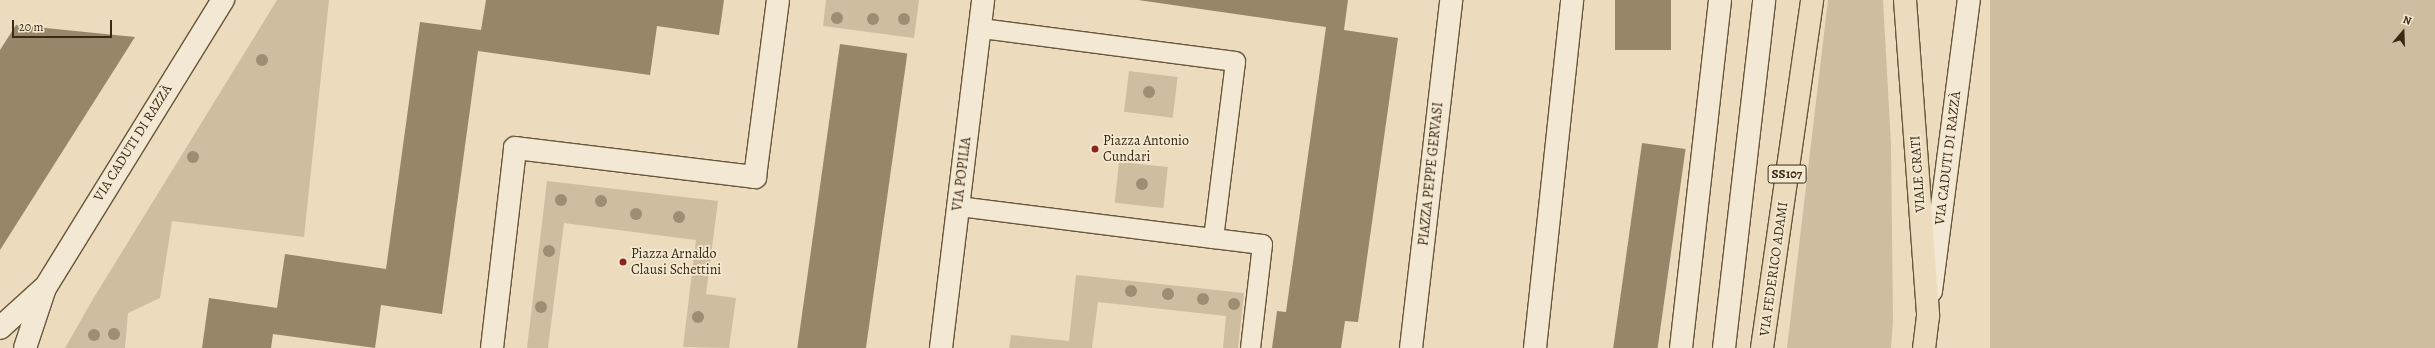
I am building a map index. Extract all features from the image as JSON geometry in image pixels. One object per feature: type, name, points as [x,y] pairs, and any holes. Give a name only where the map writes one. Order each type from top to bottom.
[{"type":"main road","name":"VIA FEDERICO ADAMI","points":[[1762,348],[1812,0]]},
{"type":"main road","name":"VIALE CRATI","points":[[1905,0],[1928,316],[1924,348]]},
{"type":"street","name":"VIA CADUTI DI RAZZÀ","points":[[25,348],[45,288],[224,0]]},
{"type":"street","points":[[492,348],[515,148],[756,177],[778,0]]},
{"type":"street","name":"VIA POPILIA","points":[[941,348],[983,0]]},
{"type":"street","name":"PIAZZA PEPPE GERVASI","points":[[1411,348],[1451,0]]},
{"type":"street","points":[[1535,348],[1572,0]]},
{"type":"street","points":[[1681,348],[1720,0]]},
{"type":"street","points":[[1724,348],[1764,0]]},
{"type":"street","name":"VIA CADUTI DI RAZZÀ","points":[[1928,316],[1969,0]]},
{"type":"street","name":"VIA CADUTI DI RAZZÀ","points":[[0,328],[45,288]]},
{"type":"lane","points":[[980,28],[1235,61],[1213,238]]},
{"type":"lane","points":[[959,206],[1262,244],[1250,348]]},
{"type":"shaded area","points":[[277,0],[329,0],[304,237],[172,221],[160,298],[128,313],[125,348],[65,348],[93,299]]},
{"type":"shaded area","points":[[826,0],[919,0],[914,38],[823,26]]},
{"type":"shaded area","points":[[1828,0],[1883,0],[1891,145],[1893,321],[1891,348],[1787,348]]},
{"type":"shaded area","points":[[1990,0],[2435,0],[2435,348],[1990,348]]},
{"type":"shaded area","points":[[1129,71],[1178,77],[1173,118],[1124,112]]},
{"type":"shaded area","points":[[1119,162],[1168,167],[1163,208],[1115,203]]},
{"type":"shaded area","points":[[547,181],[718,201],[706,294],[736,298],[729,348],[683,347],[696,240],[564,223],[548,348],[527,348]]},
{"type":"shaded area","points":[[1076,275],[1244,293],[1238,348],[1223,348],[1226,316],[1098,302],[1092,348],[1009,348],[1011,335],[1069,341]]},
{"type":"building","points":[[486,0],[724,0],[719,35],[657,26],[650,75],[478,51],[442,314],[381,305],[375,348],[273,334],[271,348],[202,348],[209,298],[277,308],[285,254],[386,269],[420,22],[481,30]]},
{"type":"building","points":[[1138,0],[1348,0],[1344,30],[1398,38],[1358,322],[1345,321],[1341,348],[1272,348],[1277,311],[1286,312],[1326,27]]},
{"type":"building","points":[[1615,0],[1671,0],[1671,50],[1615,50]]},
{"type":"building","points":[[16,25],[135,37],[0,250],[0,50]]},
{"type":"building","points":[[840,44],[907,53],[866,348],[797,348]]},
{"type":"building","points":[[1642,143],[1686,149],[1658,348],[1613,348]]},
{"type":"place","name":"Piazza Antonio Cundari","points":[[1095,149]]},
{"type":"place","name":"Piazza Arnaldo Clausi Schettini","points":[[623,262]]}]
